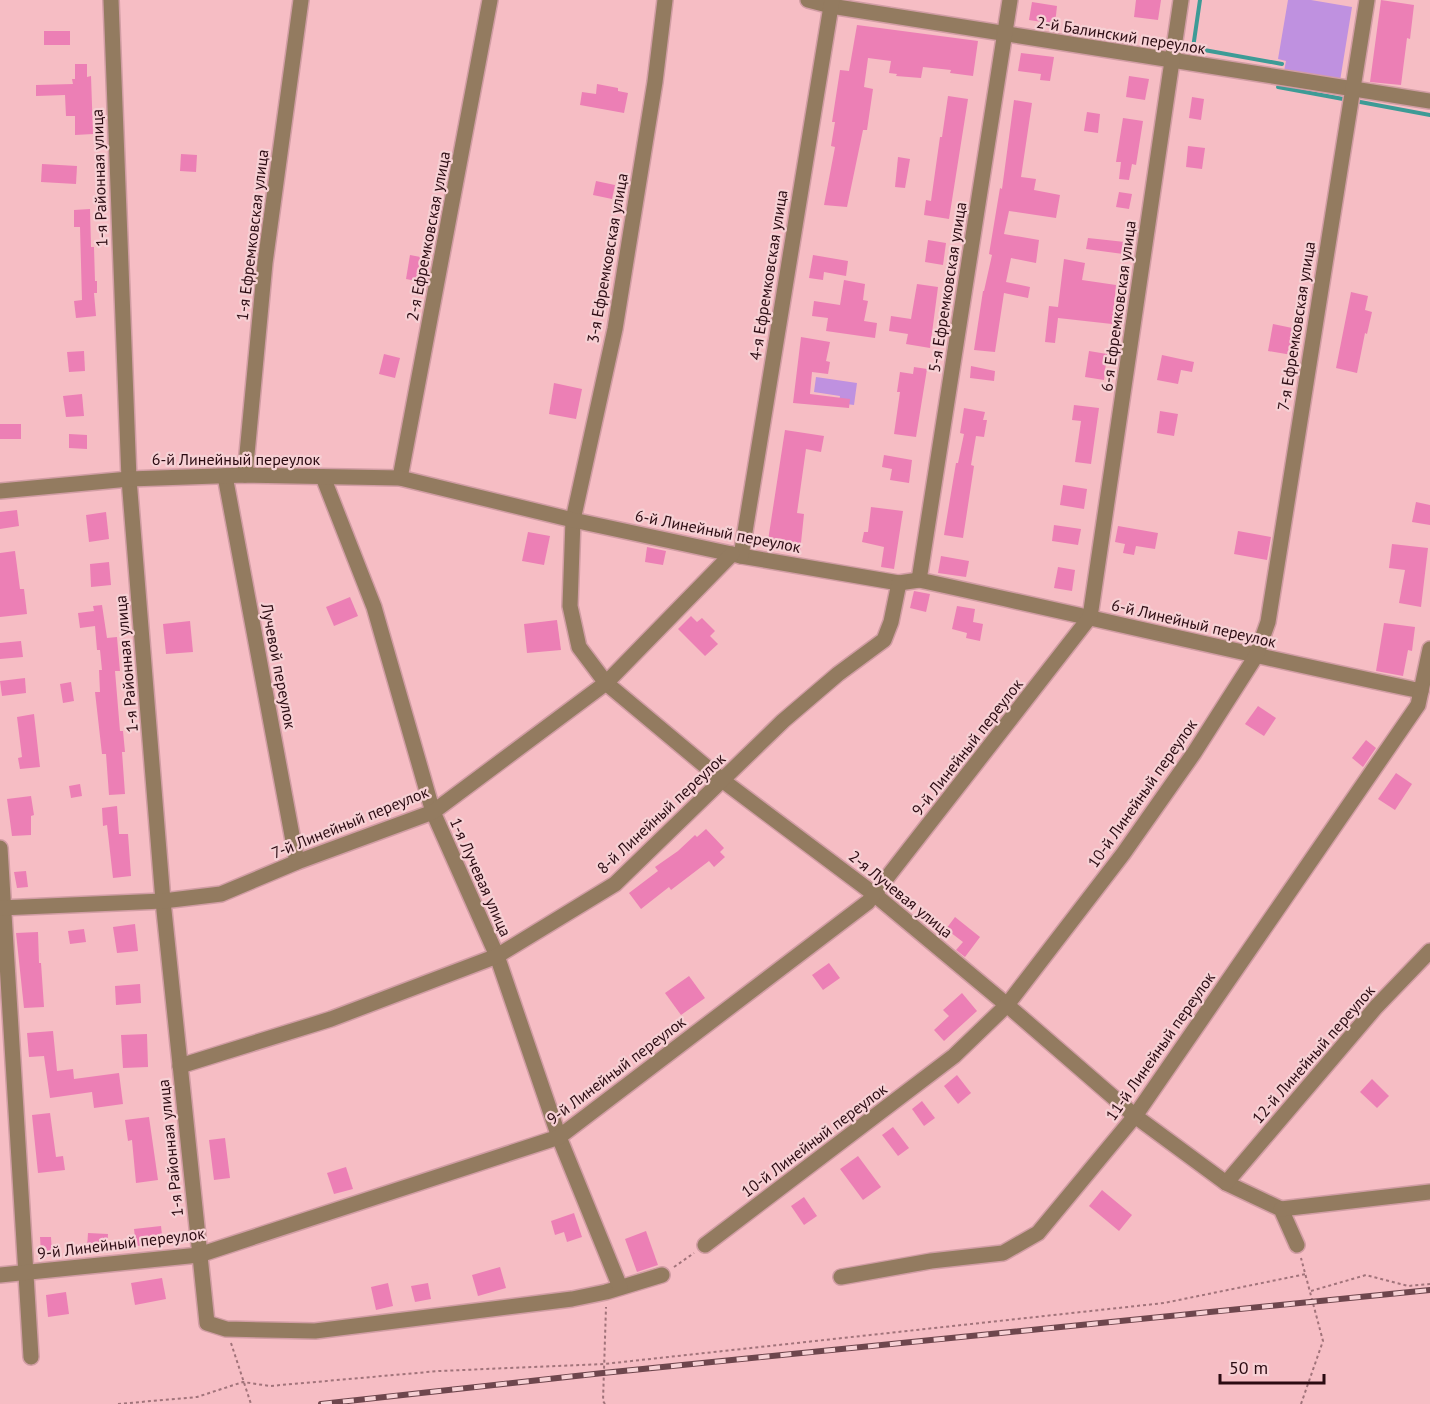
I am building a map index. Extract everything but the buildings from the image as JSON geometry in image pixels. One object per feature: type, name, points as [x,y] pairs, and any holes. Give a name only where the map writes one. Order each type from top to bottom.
[{"type":"street","name":"1-я Районная улица","points":[[111,0],[129,479],[163,901],[207,1323],[226,1329]]},
{"type":"street","name":"1-я Ефремковская улица","points":[[245,475],[265,263],[301,0]]},
{"type":"street","name":"2-я Ефремковская улица","points":[[400,478],[490,0]]},
{"type":"street","name":"3-я Ефремковская улица","points":[[573,520],[615,329],[655,82],[665,0]]},
{"type":"street","name":"2-й Балинский переулок","points":[[808,0],[1172,61],[1430,101]]},
{"type":"street","name":"5-я Ефремковская улица","points":[[919,580],[1010,0]]},
{"type":"street","name":"6-я Ефремковская улица","points":[[1090,617],[1181,0]]},
{"type":"street","name":"7-я Ефремковская улица","points":[[1256,656],[1268,622],[1367,0]]},
{"type":"street","name":"4-я Ефремковская улица","points":[[736,555],[831,3]]},
{"type":"street","name":"6-й Линейный переулок","points":[[0,491],[129,479],[245,475],[400,478],[573,520],[736,555],[899,584],[919,580],[1256,656],[1420,698]]},
{"type":"street","name":"Лучевой переулок","points":[[225,476],[297,862]]},
{"type":"street","name":"1-я Лучевая улица","points":[[323,477],[374,607],[433,812],[497,956],[613,1289]]},
{"type":"street","name":"2-я Лучевая улица","points":[[573,520],[570,606],[579,647],[606,683],[722,780],[874,894],[1135,1116],[1227,1183],[1281,1209]]},
{"type":"street","name":"7-й Линейный переулок","points":[[2,908],[163,901],[221,894],[297,862],[433,812],[606,683],[736,555]]},
{"type":"street","name":"8-й Линейный переулок","points":[[180,1066],[330,1019],[497,956],[615,884],[783,721],[838,674],[884,640],[891,622],[899,584]]},
{"type":"street","name":"9-й Линейный переулок","points":[[0,1275],[199,1255],[559,1137],[868,902],[1090,617]]},
{"type":"street","points":[[1420,698],[1430,649]]},
{"type":"street","name":"10-й Линейный переулок","points":[[705,1245],[954,1056],[1007,1005],[1123,854],[1194,753],[1256,656]]},
{"type":"street","name":"11-й Линейный переулок","points":[[841,1277],[931,1261],[1003,1253],[1038,1233],[1135,1116],[1420,698]]},
{"type":"street","points":[[0,849],[31,1357]]},
{"type":"street","name":"12-й Линейный переулок","points":[[1227,1183],[1376,1007],[1430,951]]},
{"type":"street","points":[[1298,1245],[1281,1209],[1430,1192]]},
{"type":"street","points":[[226,1329],[315,1331],[572,1299],[662,1275]]},
{"type":"path","points":[[662,1275],[705,1245]]},
{"type":"path","points":[[1298,1245],[1323,1341],[1301,1404]]},
{"type":"path","points":[[118,1404],[197,1397],[243,1382],[270,1386],[439,1371],[604,1364],[1164,1303],[1306,1274]]},
{"type":"path","points":[[1311,1291],[1366,1275],[1408,1286],[1430,1284]]},
{"type":"path","points":[[605,1404],[603,1401],[604,1364],[613,1289]]},
{"type":"path","points":[[226,1329],[251,1404]]},
{"type":"shaded area","points":[[1288,0],[1311,0],[1352,7],[1340,81],[1284,71],[1286,61],[1278,59]]},
{"type":"shaded area","points":[[816,377],[857,383],[854,405],[839,403],[840,396],[814,392]]},
{"type":"waterway","points":[[1200,0],[1193,48],[1282,64]]},
{"type":"waterway","points":[[1278,87],[1343,99]]},
{"type":"waterway","points":[[1355,101],[1430,115]]},
{"type":"railway","points":[[321,1404],[603,1373],[1430,1290]]}]
